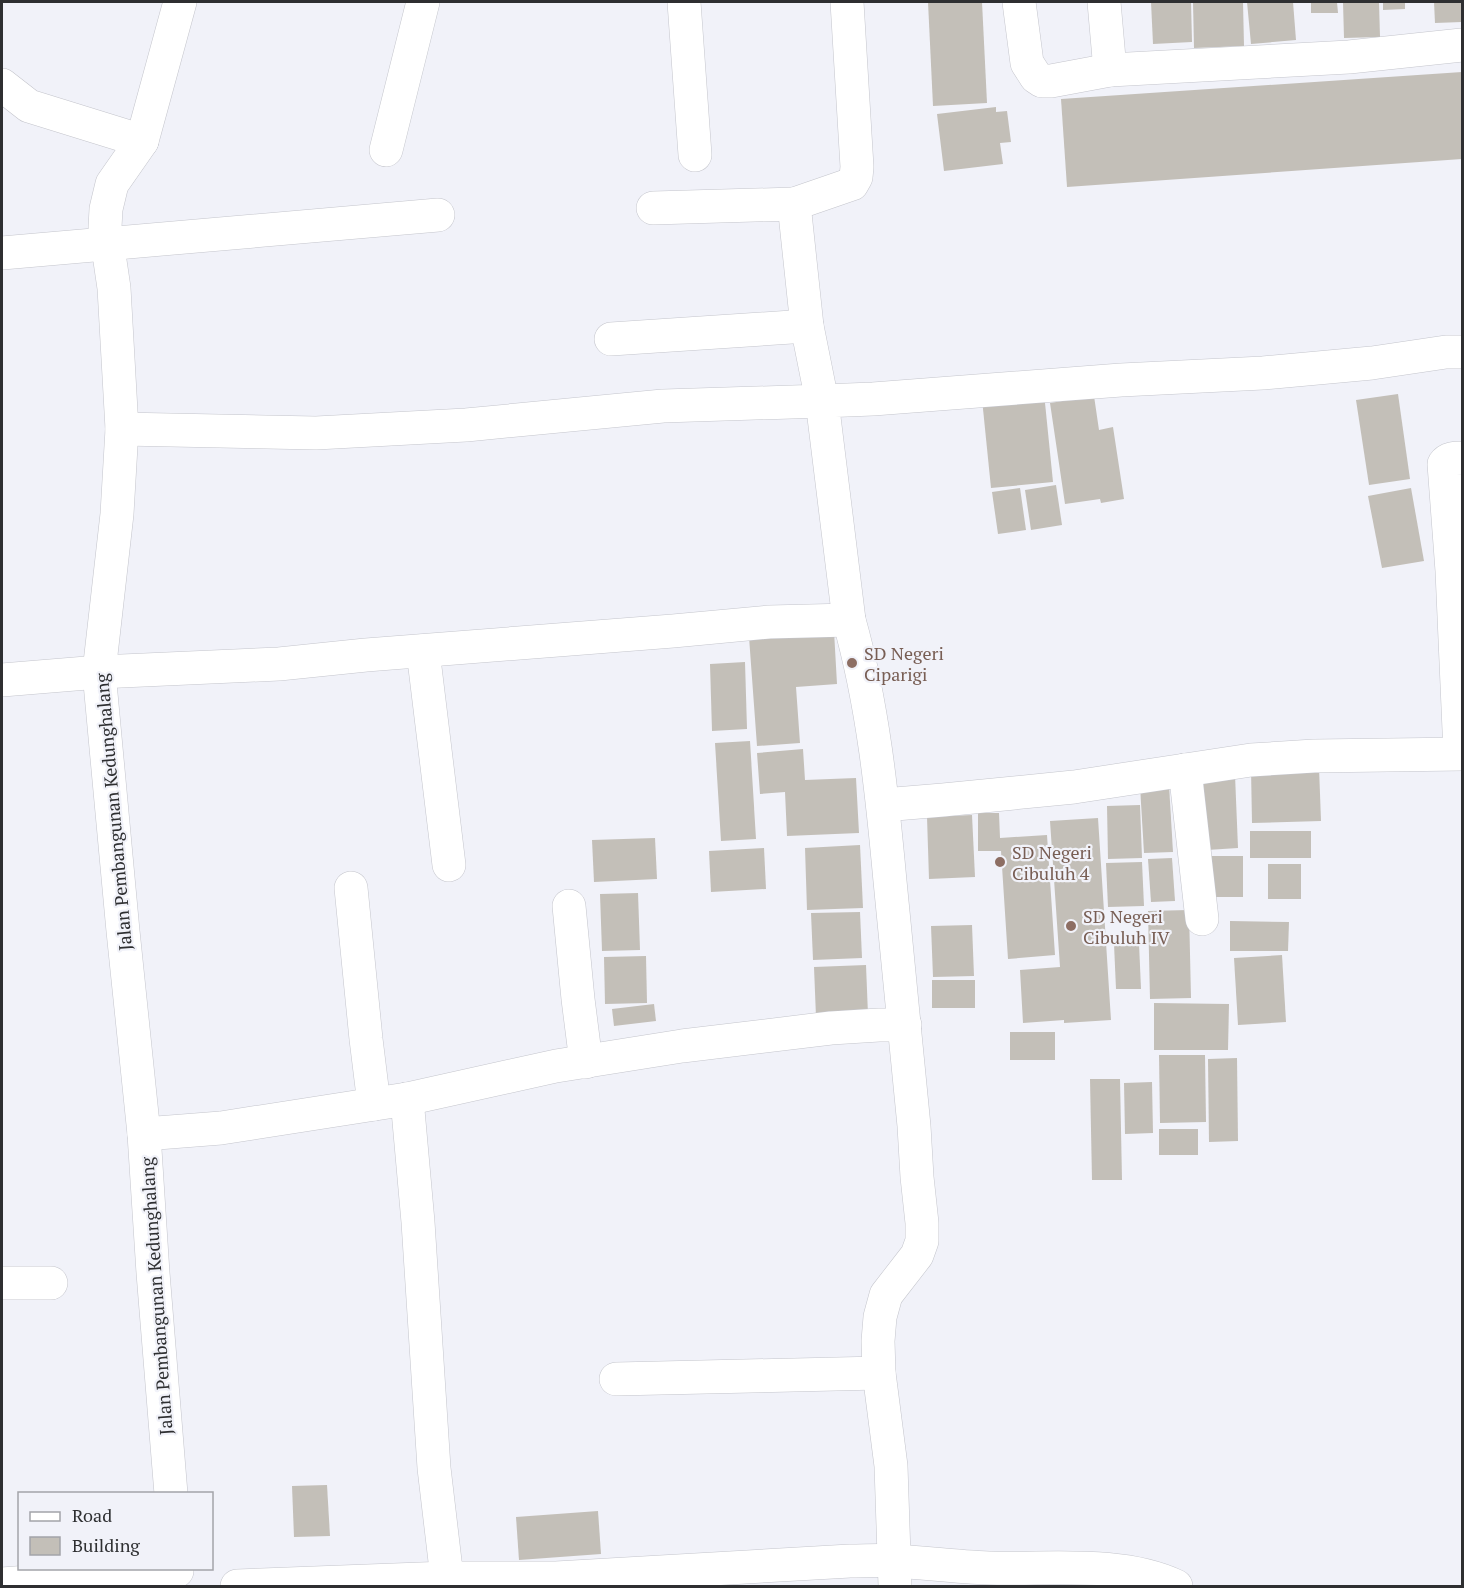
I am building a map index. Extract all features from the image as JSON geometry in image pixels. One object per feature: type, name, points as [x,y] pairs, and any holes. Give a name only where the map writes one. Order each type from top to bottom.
[{"type":"street","points":[[386,150],[423,2]]},
{"type":"street","points":[[684,2],[695,155]]},
{"type":"street","points":[[653,208],[794,204],[852,184],[856,177],[856,152],[847,2]]},
{"type":"street","points":[[1018,2],[1027,63],[1042,81],[1110,70],[1349,57],[1462,45]]},
{"type":"street","points":[[1104,2],[1110,70]]},
{"type":"street","name":"Jalan Pembangunan Kedunghalang","points":[[171,1492],[144,1134],[99,672],[117,514],[122,429],[114,288],[105,227],[106,209],[112,184],[142,141],[174,3]]},
{"type":"street","points":[[2,86],[29,106],[142,141]]},
{"type":"street","points":[[794,204],[807,326],[822,401],[849,620],[859,654],[883,805],[922,1222],[922,1241],[917,1255],[886,1295],[880,1317],[878,1341],[879,1373],[891,1466],[895,1574]]},
{"type":"street","points":[[2,252],[438,215]]},
{"type":"street","points":[[611,339],[807,326]]},
{"type":"street","points":[[122,429],[316,433],[466,425],[663,406],[873,399],[1121,380],[1263,373],[1462,352]]},
{"type":"street","points":[[883,805],[1074,787],[1251,760],[1461,754],[1457,570],[1444,464],[1446,460],[1462,458]]},
{"type":"street","points":[[2,680],[99,672],[279,664],[769,622],[849,620]]},
{"type":"street","points":[[423,651],[449,865]]},
{"type":"street","points":[[1185,770],[1202,919]]},
{"type":"street","points":[[351,888],[374,1104]]},
{"type":"street","points":[[569,906],[586,1062]]},
{"type":"street","points":[[144,1134],[221,1128],[407,1099],[555,1066],[682,1046],[821,1029],[905,1025]]},
{"type":"street","points":[[407,1099],[434,1468],[447,1578]]},
{"type":"street","points":[[2,1283],[51,1283]]},
{"type":"street","points":[[616,1379],[879,1373]]},
{"type":"street","points":[[237,1587],[447,1578],[555,1582],[850,1561],[895,1574],[988,1568],[1124,1571],[1146,1575],[1172,1585]]},
{"type":"street","points":[[2,1584],[178,1575]]},
{"type":"building","points":[[928,2],[982,2],[987,103],[933,106]]},
{"type":"building","points":[[1151,2],[1191,2],[1192,42],[1153,44]]},
{"type":"building","points":[[1193,2],[1243,2],[1244,46],[1194,48]]},
{"type":"building","points":[[1247,2],[1293,2],[1296,40],[1251,44]]},
{"type":"building","points":[[1311,2],[1337,2],[1338,13],[1311,13]]},
{"type":"building","points":[[1343,2],[1379,2],[1380,37],[1344,38]]},
{"type":"building","points":[[1383,2],[1405,2],[1405,9],[1383,10]]},
{"type":"building","points":[[1434,2],[1462,2],[1462,22],[1435,23]]},
{"type":"building","points":[[1462,72],[1462,159],[1067,187],[1061,99]]},
{"type":"building","points":[[996,107],[996,112],[1007,111],[1011,142],[1000,143],[1003,164],[944,171],[937,114]]},
{"type":"building","points":[[1044,393],[1053,482],[991,488],[982,399]]},
{"type":"building","points":[[1398,394],[1410,479],[1369,485],[1356,400]]},
{"type":"building","points":[[1094,396],[1099,430],[1113,427],[1124,499],[1101,503],[1100,499],[1065,504],[1050,403]]},
{"type":"building","points":[[1056,485],[1062,525],[1031,530],[1025,490]]},
{"type":"building","points":[[1020,488],[1026,530],[998,534],[992,492]]},
{"type":"building","points":[[1411,488],[1424,561],[1382,568],[1368,496]]},
{"type":"building","points":[[834,631],[837,684],[796,687],[800,743],[757,746],[749,637]]},
{"type":"building","points":[[745,662],[747,729],[712,731],[710,664]]},
{"type":"building","points":[[750,741],[756,839],[721,841],[715,743]]},
{"type":"building","points":[[803,749],[805,780],[856,778],[859,833],[787,836],[785,792],[760,794],[757,753]]},
{"type":"building","points":[[1319,767],[1321,821],[1252,823],[1251,769]]},
{"type":"building","points":[[1235,775],[1238,848],[1207,850],[1203,776]]},
{"type":"building","points":[[1169,785],[1173,852],[1144,853],[1140,786]]},
{"type":"building","points":[[1140,805],[1142,858],[1108,859],[1107,806]]},
{"type":"building","points":[[978,813],[999,813],[1000,838],[1047,835],[1055,955],[1008,959],[1001,851],[978,851]]},
{"type":"building","points":[[972,815],[975,877],[929,879],[927,817]]},
{"type":"building","points":[[1098,818],[1111,1020],[1023,1023],[1020,970],[1060,967],[1050,821]]},
{"type":"building","points":[[1250,831],[1311,831],[1311,858],[1250,858]]},
{"type":"building","points":[[655,838],[657,879],[594,882],[592,840]]},
{"type":"building","points":[[860,845],[863,908],[807,910],[805,848]]},
{"type":"building","points":[[764,848],[766,889],[711,892],[709,851]]},
{"type":"building","points":[[1208,856],[1243,856],[1243,897],[1208,897]]},
{"type":"building","points":[[1172,858],[1175,901],[1151,902],[1148,859]]},
{"type":"building","points":[[1142,862],[1144,906],[1108,907],[1106,863]]},
{"type":"building","points":[[1268,864],[1301,864],[1301,899],[1268,899]]},
{"type":"building","points":[[638,893],[640,950],[602,951],[600,894]]},
{"type":"building","points":[[1189,910],[1191,998],[1150,999],[1148,911]]},
{"type":"building","points":[[860,912],[862,958],[813,960],[811,913]]},
{"type":"building","points":[[1230,921],[1289,922],[1288,951],[1230,951]]},
{"type":"building","points":[[972,925],[974,976],[933,977],[931,926]]},
{"type":"building","points":[[1139,943],[1141,989],[1116,989],[1114,944]]},
{"type":"building","points":[[1282,955],[1286,1022],[1238,1025],[1234,958]]},
{"type":"building","points":[[646,956],[647,1003],[605,1004],[604,957]]},
{"type":"building","points":[[866,965],[868,1015],[816,1017],[814,967]]},
{"type":"building","points":[[932,980],[975,980],[975,1008],[932,1008]]},
{"type":"building","points":[[1154,1003],[1229,1004],[1228,1050],[1154,1050]]},
{"type":"building","points":[[654,1004],[656,1021],[614,1026],[612,1009]]},
{"type":"building","points":[[1010,1032],[1055,1032],[1055,1060],[1010,1060]]},
{"type":"building","points":[[1159,1055],[1205,1055],[1206,1122],[1160,1123]]},
{"type":"building","points":[[1237,1058],[1238,1141],[1209,1142],[1208,1059]]},
{"type":"building","points":[[1090,1079],[1120,1079],[1122,1180],[1092,1180]]},
{"type":"building","points":[[1152,1082],[1153,1133],[1125,1134],[1124,1083]]},
{"type":"building","points":[[1159,1129],[1198,1129],[1198,1155],[1159,1155]]},
{"type":"building","points":[[327,1485],[330,1536],[294,1537],[292,1486]]},
{"type":"building","points":[[598,1511],[601,1554],[519,1560],[516,1517]]},
{"type":"place","name":"SD Negeri Ciparigi","points":[[852,663]]},
{"type":"place","name":"SD Negeri Cibuluh 4","points":[[1000,862]]},
{"type":"place","name":"SD Negeri Cibuluh IV","points":[[1071,926]]}]
